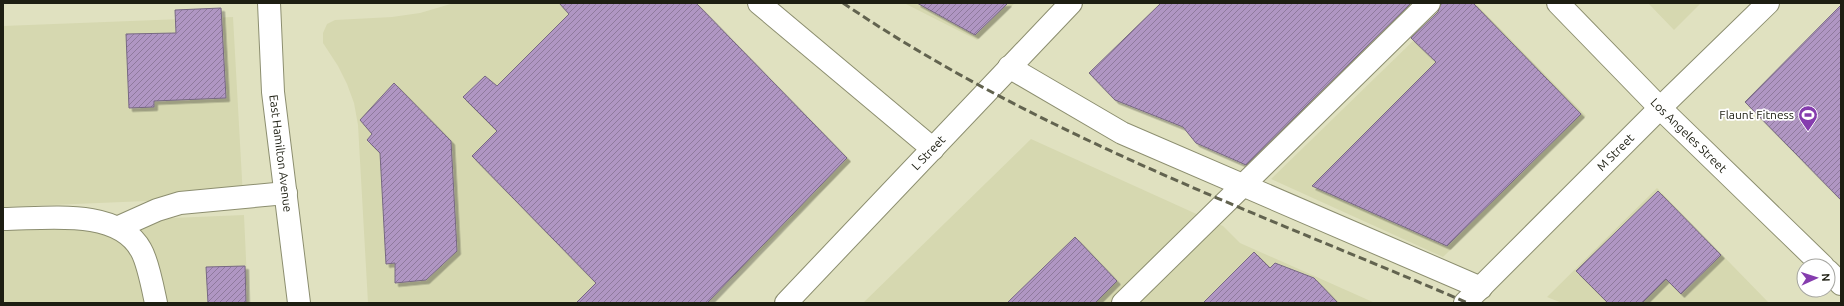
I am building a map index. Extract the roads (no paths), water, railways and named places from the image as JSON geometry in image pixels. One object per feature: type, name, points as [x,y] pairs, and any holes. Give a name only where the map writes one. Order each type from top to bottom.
[{"type":"street","name":"East Hamilton Avenue","points":[[269,3],[273,92],[300,303]]},
{"type":"street","points":[[759,3],[933,149]]},
{"type":"street","name":"L Street","points":[[786,303],[1071,3]]},
{"type":"street","points":[[1123,303],[1429,3]]},
{"type":"street","name":"Los Angeles Street","points":[[1558,3],[1660,108],[1815,258]]},
{"type":"street","name":"M Street","points":[[1466,303],[1660,108],[1768,3]]},
{"type":"street","points":[[1009,67],[1122,133],[1481,288]]},
{"type":"street","points":[[118,227],[157,210],[180,203],[286,193]]},
{"type":"street","points":[[3,219],[86,218],[118,227],[132,237],[142,251],[156,303]]},
{"type":"railway","points":[[843,3],[917,50],[992,92],[1070,131],[1148,168],[1228,203],[1468,303]]},
{"type":"place","name":"Flaunt Fitness","points":[[1808,132]]}]
